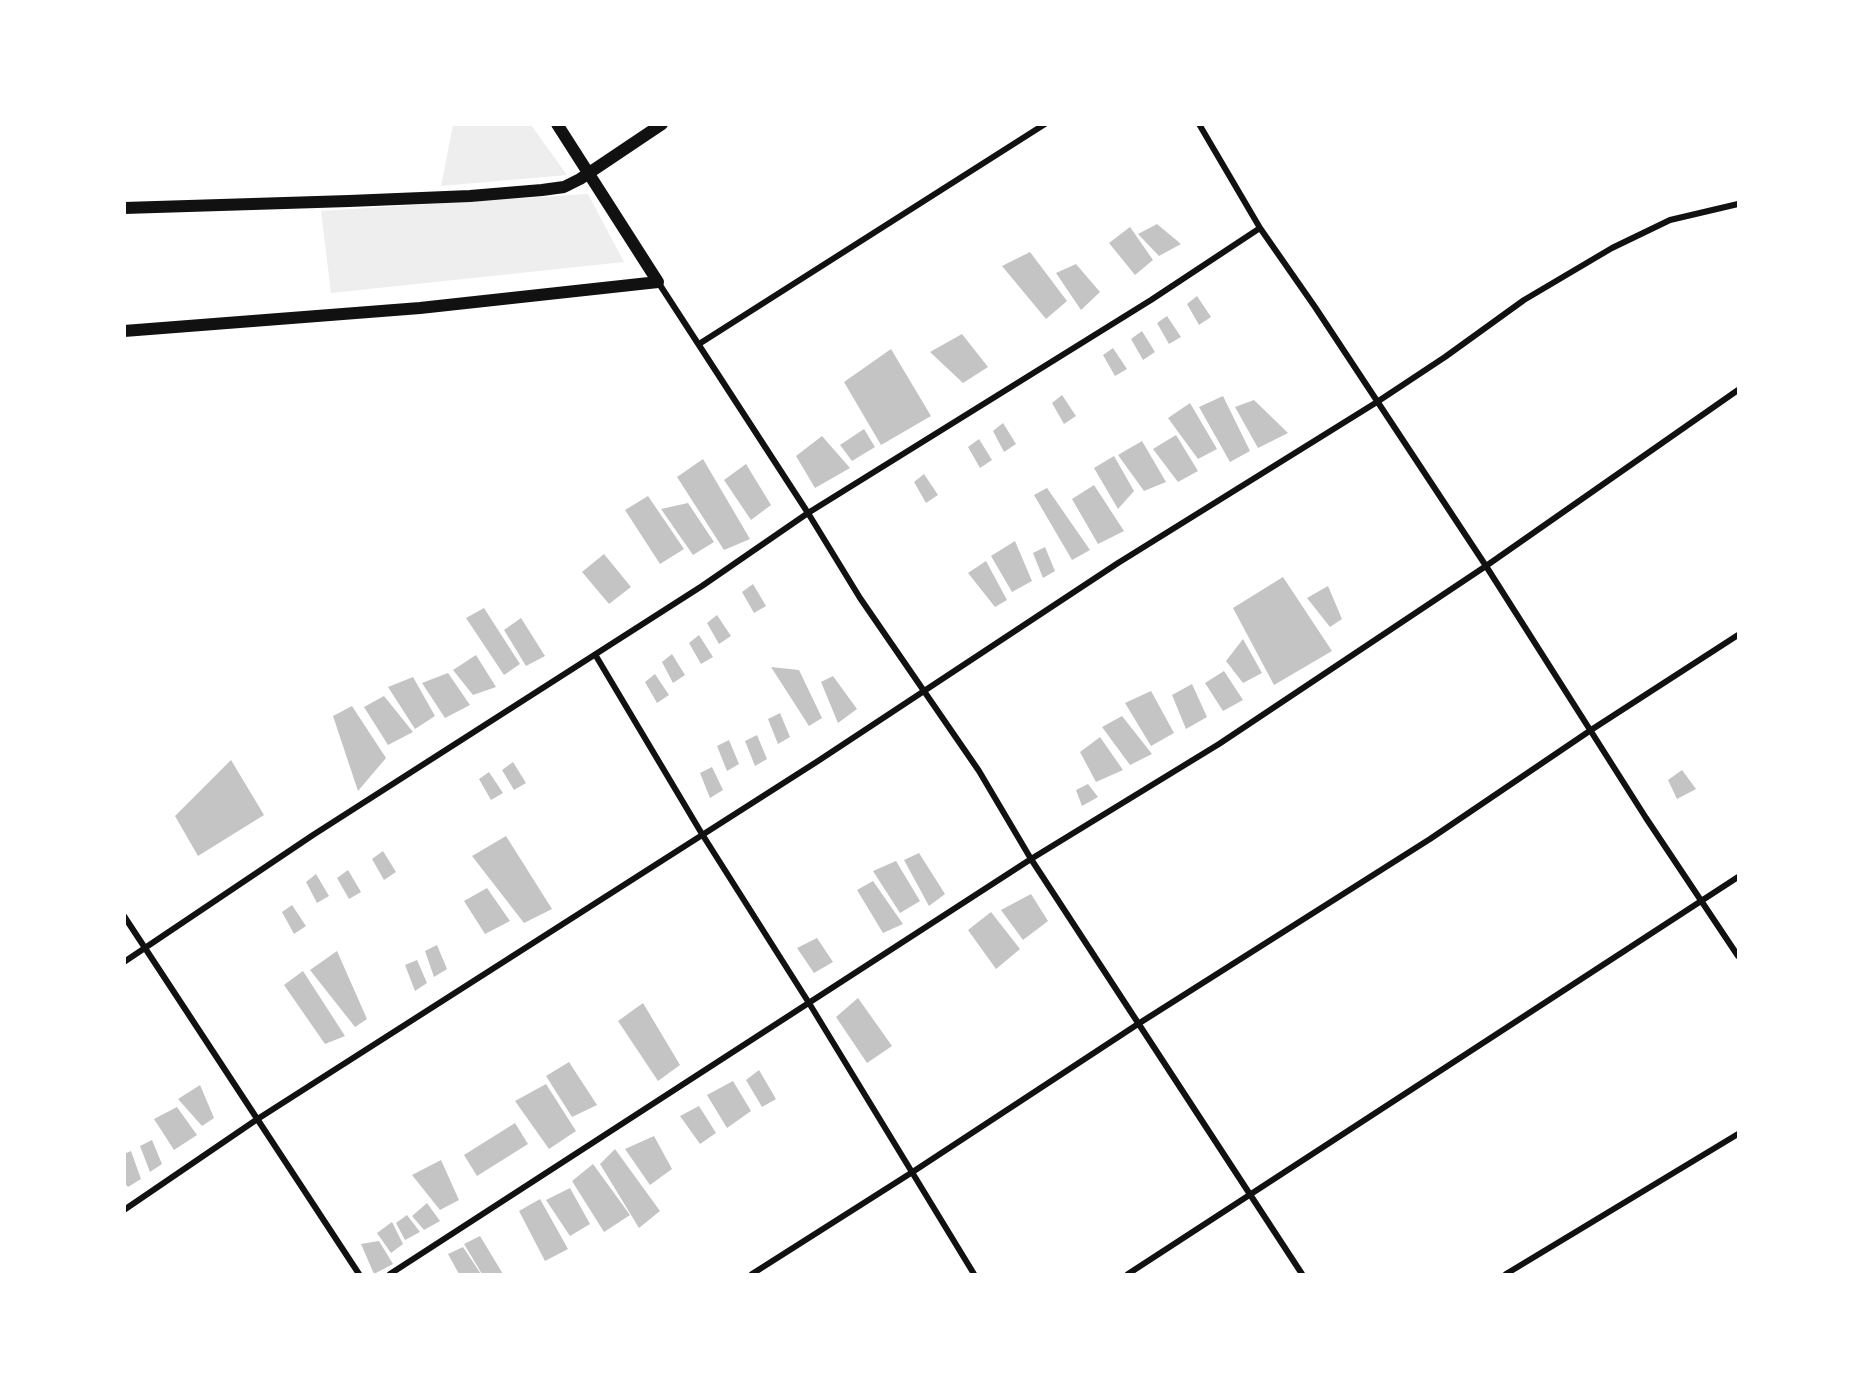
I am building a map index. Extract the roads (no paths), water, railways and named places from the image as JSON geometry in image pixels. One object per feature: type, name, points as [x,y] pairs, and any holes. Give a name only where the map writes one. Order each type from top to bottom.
[{"type":"main road","points":[[124,331],[420,308],[658,282],[557,124]]},
{"type":"main road","points":[[124,208],[482,195],[564,187],[662,124]]},
{"type":"street","points":[[699,344],[1045,124]]},
{"type":"street","points":[[1199,124],[1260,228],[1486,566],[1646,818],[1738,956]]},
{"type":"street","points":[[124,1210],[256,1120],[818,760],[1118,563],[1377,402],[1524,300],[1612,248],[1670,220],[1738,204]]},
{"type":"street","points":[[124,962],[333,822],[596,656],[808,513],[1150,300],[1260,228]]},
{"type":"street","points":[[658,282],[808,513],[860,598],[979,771],[1031,859],[1302,1275]]},
{"type":"street","points":[[390,1275],[1031,859],[1220,744],[1486,566],[1738,390]]},
{"type":"street","points":[[752,1275],[1138,1024],[1420,845],[1738,635]]},
{"type":"street","points":[[596,656],[702,834],[974,1275]]},
{"type":"street","points":[[1128,1275],[1738,877]]},
{"type":"street","points":[[124,916],[359,1275]]},
{"type":"street","points":[[1506,1275],[1738,1134]]}]
